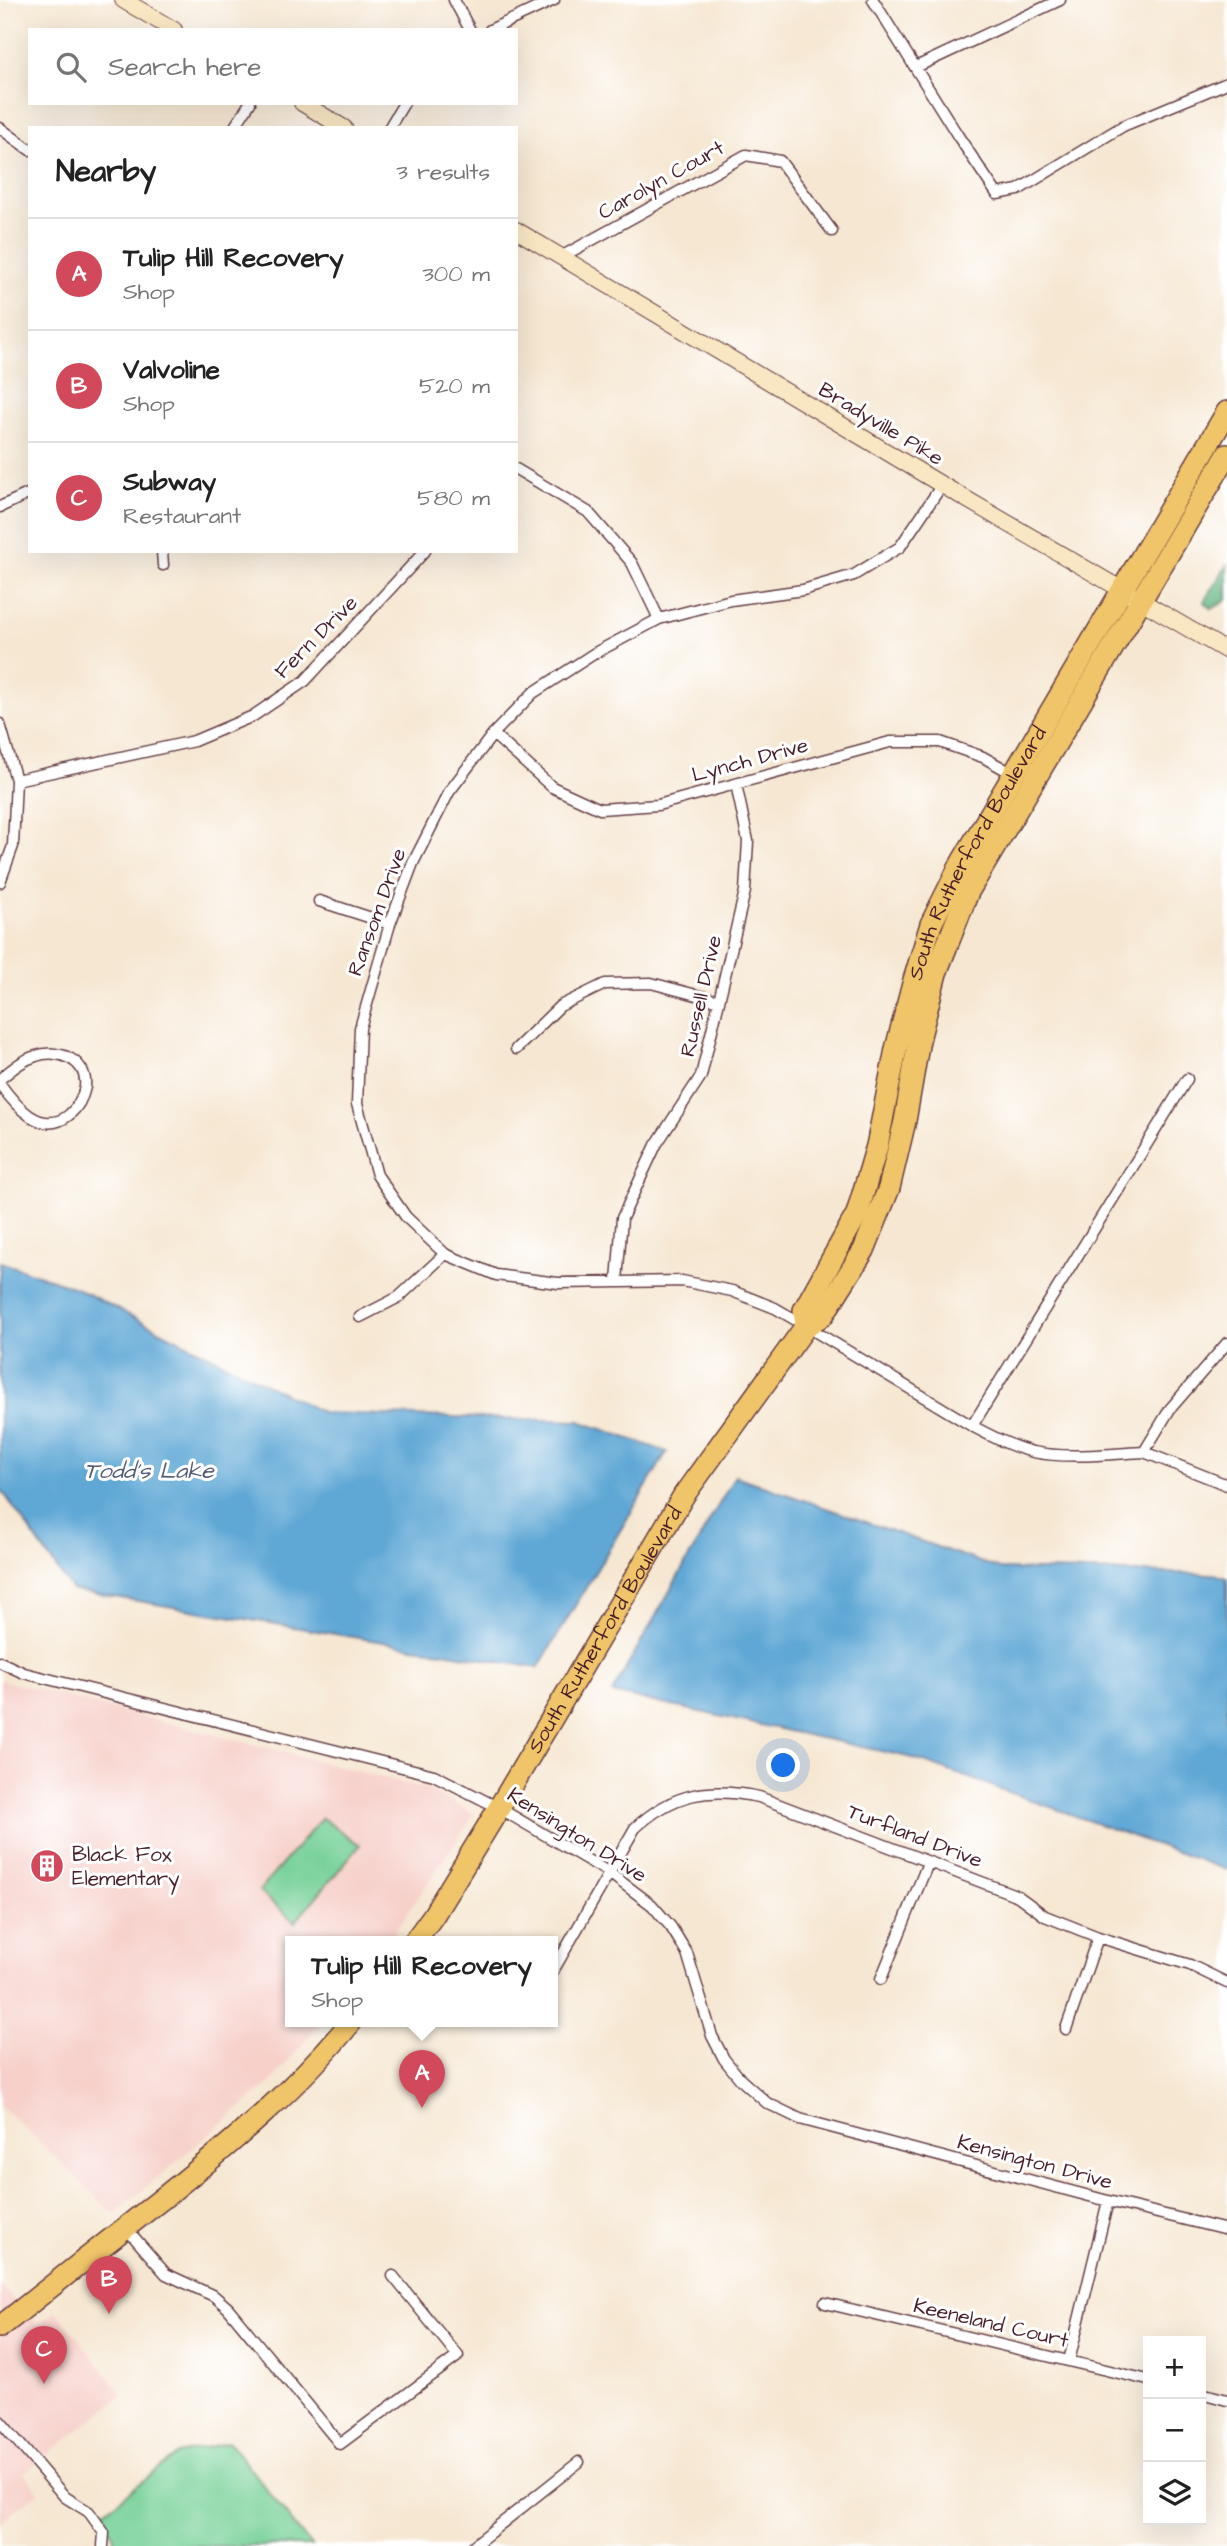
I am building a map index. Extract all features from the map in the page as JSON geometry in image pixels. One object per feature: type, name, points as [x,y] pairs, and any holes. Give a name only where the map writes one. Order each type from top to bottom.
[{"type":"highway","name":"South Rutherford Boulevard","points":[[418,1936],[499,1808],[684,1495],[806,1326],[823,1315],[864,1250],[889,1188],[905,1121],[919,1040],[936,972],[968,892],[1032,785],[1225,418]]},
{"type":"highway","name":"South Rutherford Boulevard","points":[[806,1326],[804,1310],[856,1214],[877,1146],[896,1049],[931,924],[962,862],[1013,774],[1227,455]]},
{"type":"highway","points":[[0,2327],[209,2161],[274,2104],[331,2047],[347,2027]]},
{"type":"main road","points":[[123,0],[171,28]]},
{"type":"main road","points":[[305,105],[341,126]]},
{"type":"main road","name":"Bradyville Pike","points":[[518,231],[942,485],[1227,651]]},
{"type":"street","points":[[454,0],[469,28]]},
{"type":"street","points":[[494,28],[554,0]]},
{"type":"street","points":[[873,0],[997,194],[1018,190],[1122,126],[1227,83]]},
{"type":"street","points":[[916,67],[1060,0]]},
{"type":"street","points":[[235,126],[249,105]]},
{"type":"street","points":[[390,126],[403,105]]},
{"type":"street","points":[[0,128],[28,149]]},
{"type":"street","name":"Carolyn Court","points":[[561,257],[746,155],[780,161],[832,231]]},
{"type":"street","points":[[518,470],[588,512],[632,564],[659,618]]},
{"type":"street","name":"Ransom Drive","points":[[942,485],[900,547],[854,575],[803,590],[731,600],[659,618],[595,653],[533,693],[493,734],[449,792],[413,863],[390,923],[360,1028],[357,1104],[377,1175],[406,1217],[445,1254],[496,1275],[558,1283],[682,1281],[732,1291],[775,1308],[998,1440],[1034,1452],[1084,1455],[1144,1452]]},
{"type":"street","points":[[0,507],[28,494]]},
{"type":"street","points":[[162,553],[163,565]]},
{"type":"street","name":"Fern Drive","points":[[16,780],[194,741],[253,716],[305,681],[423,553]]},
{"type":"street","points":[[0,724],[16,780],[13,846],[0,882]]},
{"type":"street","name":"Lynch Drive","points":[[493,734],[552,787],[600,809],[658,805],[890,743],[940,742],[983,757],[1032,785]]},
{"type":"street","name":"Russell Drive","points":[[617,1281],[622,1218],[656,1145],[701,1076],[719,1001],[745,891],[748,841],[736,784]]},
{"type":"street","points":[[318,901],[390,923]]},
{"type":"street","points":[[516,1049],[560,1006],[605,984],[651,983],[719,1001]]},
{"type":"street","points":[[56,1054],[69,1057],[77,1063],[83,1073],[85,1085],[81,1098],[71,1113],[59,1120],[46,1122],[23,1112],[0,1082],[30,1058],[56,1054]]},
{"type":"street","points":[[972,1426],[1187,1079]]},
{"type":"street","points":[[360,1317],[399,1297],[445,1254]]},
{"type":"street","points":[[1227,1343],[1170,1409],[1144,1452],[1227,1485]]},
{"type":"street","name":"Kensington Drive","points":[[0,1662],[24,1673],[434,1775],[499,1808],[608,1872],[652,1905],[671,1927],[687,1953],[712,2036],[724,2059],[741,2080],[768,2103],[800,2119],[1227,2230]]},
{"type":"street","name":"Turfland Drive","points":[[558,1962],[635,1828],[652,1812],[679,1799],[705,1792],[730,1791],[759,1797],[1018,1896],[1045,1916],[1098,1937],[1190,1965],[1227,1983]]},
{"type":"street","points":[[881,1979],[928,1863]]},
{"type":"street","points":[[1066,2029],[1098,1937]]},
{"type":"street","points":[[1069,2361],[1108,2201]]},
{"type":"street","points":[[126,2228],[166,2274],[214,2296],[228,2308],[340,2444],[458,2356],[393,2276]]},
{"type":"street","name":"Keeneland Court","points":[[825,2303],[1143,2379]]},
{"type":"street","points":[[1206,2394],[1227,2400]]},
{"type":"street","points":[[0,2421],[65,2497],[89,2512],[104,2533],[103,2546]]},
{"type":"street","points":[[473,2546],[579,2462]]},
{"type":"shaded area","points":[[0,1680],[428,1789],[474,1814],[392,1936],[285,1936],[285,2027],[317,2027],[270,2083],[114,2214],[0,2105]]},
{"type":"shaded area","points":[[0,2285],[38,2325],[56,2311],[123,2395],[24,2473],[39,2492],[0,2523]]},
{"type":"green space","points":[[1227,565],[1227,600],[1212,609],[1204,601]]},
{"type":"green space","points":[[322,1818],[360,1845],[295,1922],[259,1891]]},
{"type":"green space","points":[[229,2442],[311,2546],[113,2546],[114,2537],[101,2514],[178,2454]]},
{"type":"water","name":"Todd's Lake","points":[[0,1262],[76,1288],[323,1413],[579,1421],[667,1452],[538,1668],[72,1590],[0,1488]]},
{"type":"water","points":[[735,1476],[1000,1569],[1214,1574],[1227,1578],[1227,1870],[913,1758],[612,1693]]},
{"type":"place","name":"Black Fox Elementary","points":[[47,1866]]},
{"type":"place","name":"Tulip Hill Recovery","points":[[422,2108]]},
{"type":"place","name":"Valvoline","points":[[109,2314]]},
{"type":"place","name":"Subway","points":[[44,2384]]}]
